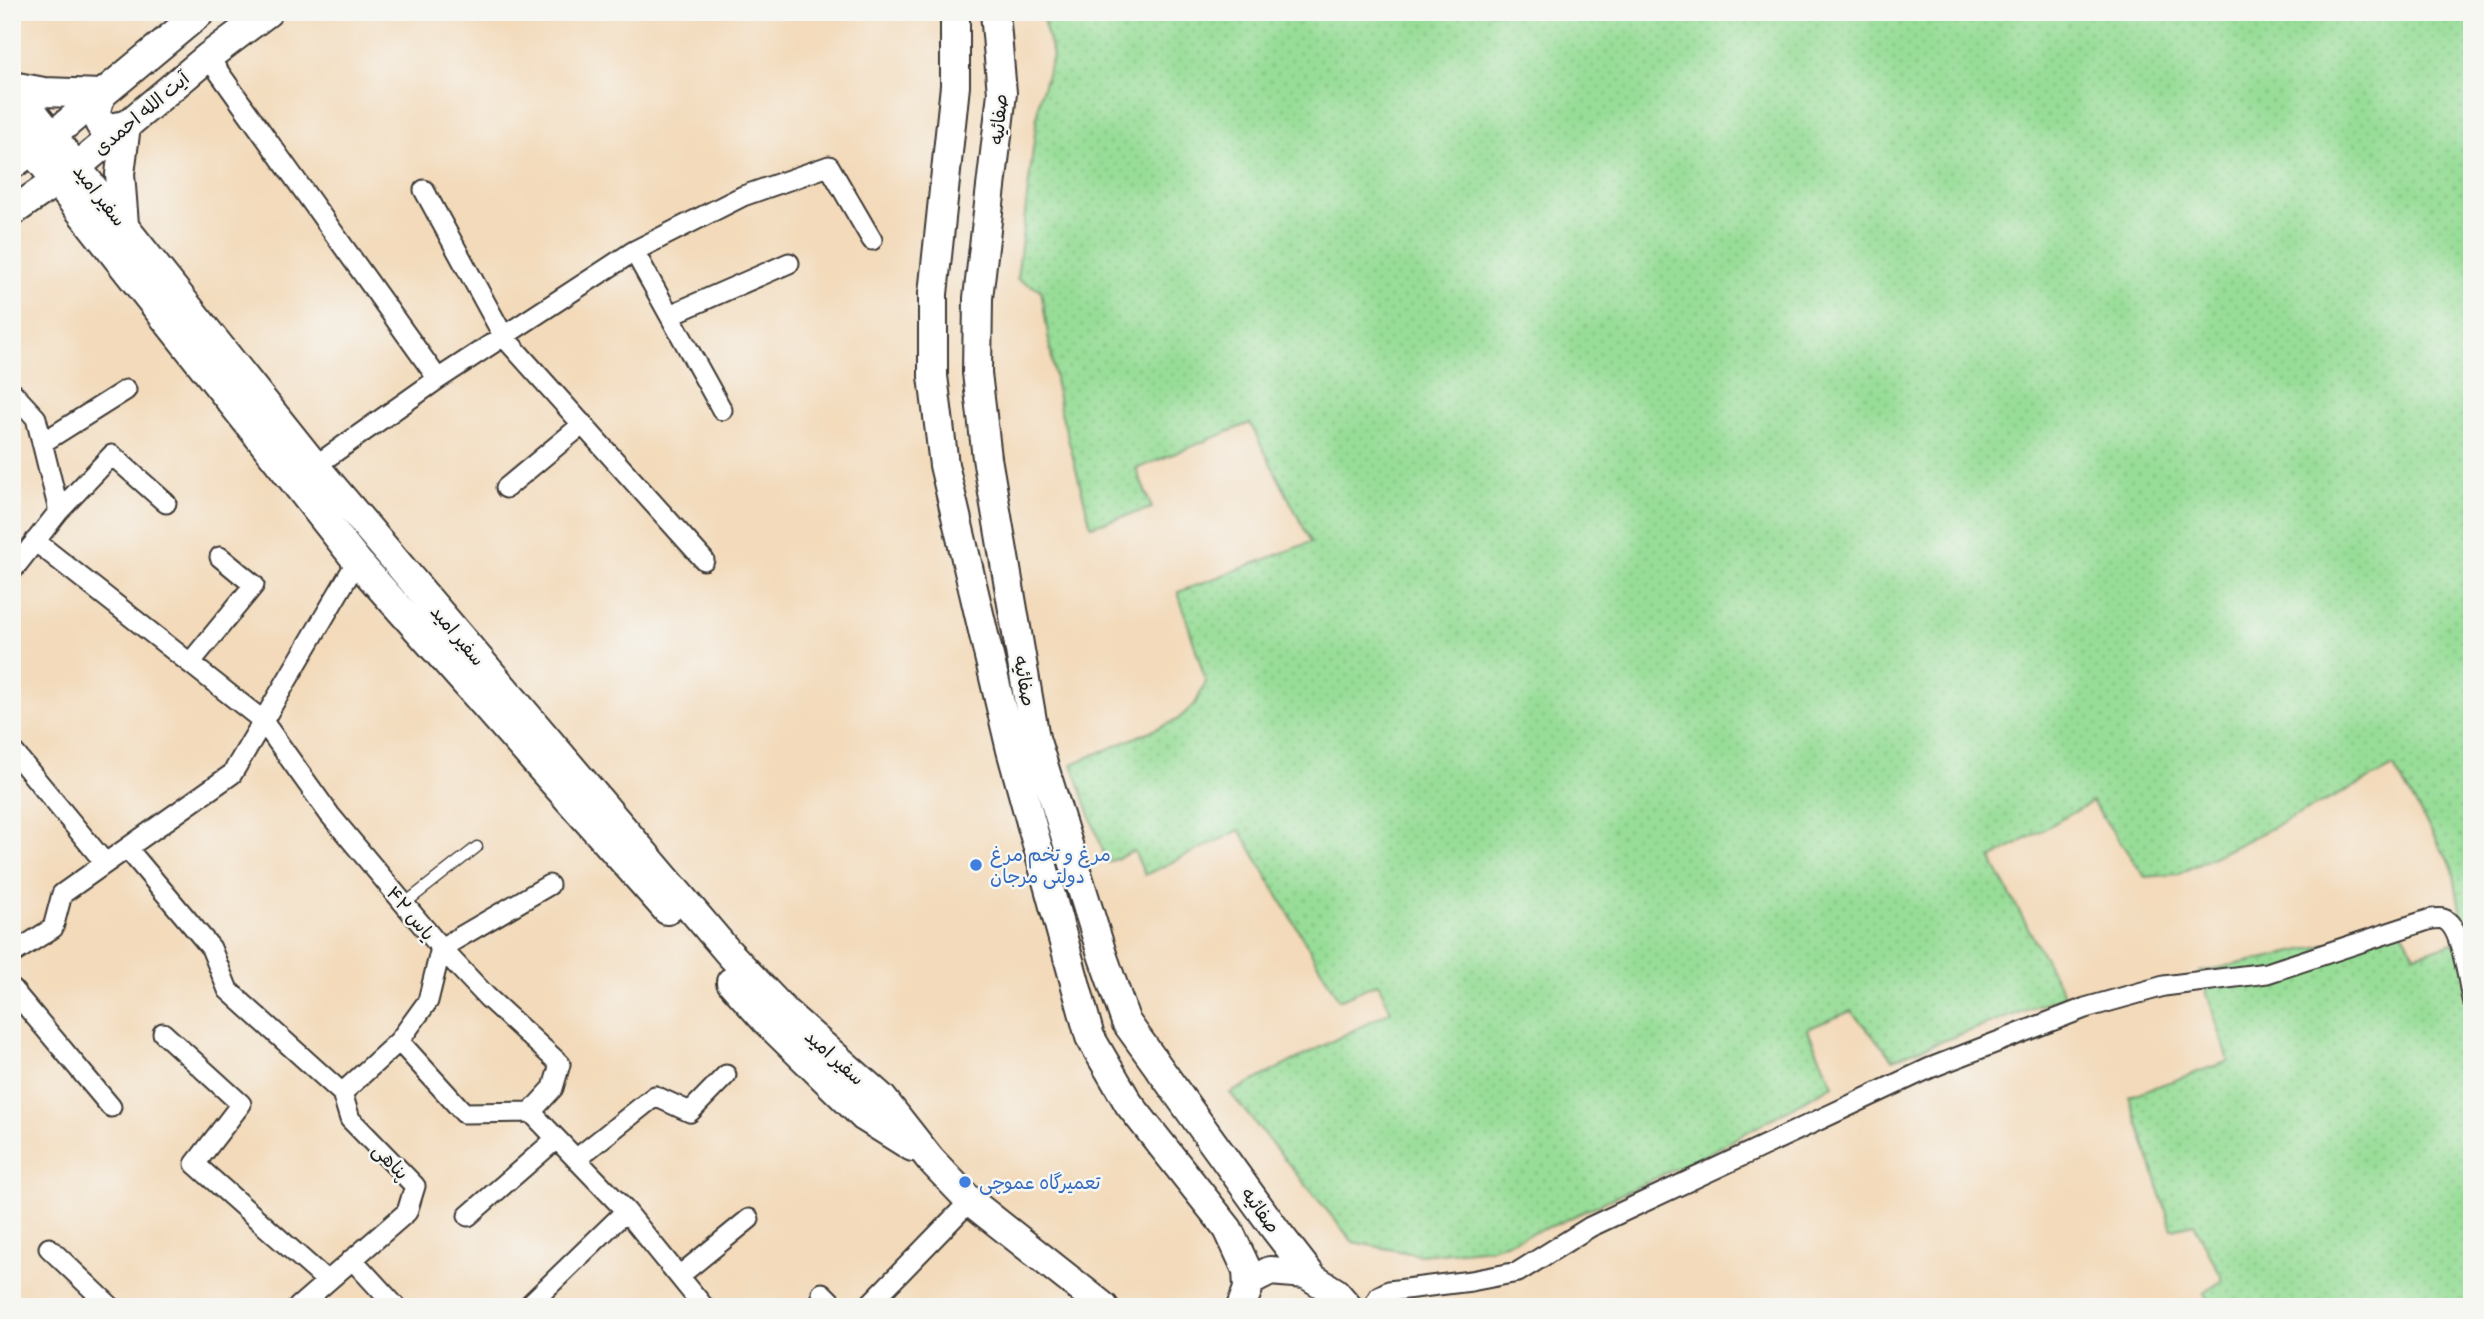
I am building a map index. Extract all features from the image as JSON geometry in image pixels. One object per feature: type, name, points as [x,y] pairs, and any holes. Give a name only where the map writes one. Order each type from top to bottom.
[{"type":"street","name":"آیت الله احمدی","points":[[12,212],[68,174],[208,57],[268,12]]},
{"type":"street","name":"صفائیه","points":[[955,12],[954,86],[933,294],[933,376],[944,465],[1011,750],[1090,1037],[1129,1104],[1228,1229],[1247,1270],[1244,1298]]},
{"type":"street","name":"صفائیه","points":[[995,12],[1002,93],[978,298],[977,373],[987,457],[1035,737],[1103,957],[1126,1022],[1313,1278]]},
{"type":"street","name":"آیت الله احمدی","points":[[33,150],[194,15]]},
{"type":"street","points":[[208,57],[438,379]]},
{"type":"street","points":[[12,86],[54,93],[102,94],[96,108],[97,121],[103,129],[126,125],[120,174],[124,239]]},
{"type":"street","name":"سفیر امید","points":[[12,86],[33,150]]},
{"type":"street","name":"سفیر امید","points":[[12,125],[33,150],[68,174],[728,952],[785,1012],[882,1098],[930,1159],[970,1201],[1104,1307]]},
{"type":"street","points":[[314,466],[438,379],[634,251],[743,196],[829,166],[872,240]]},
{"type":"street","points":[[425,190],[504,337],[704,560]]},
{"type":"street","name":"سفیر امید","points":[[124,239],[357,561],[765,1020],[864,1117],[930,1159]]},
{"type":"street","points":[[634,251],[722,410]]},
{"type":"street","points":[[670,315],[789,263]]},
{"type":"street","points":[[42,443],[126,390]]},
{"type":"street","points":[[12,392],[36,418],[59,511]]},
{"type":"street","points":[[506,488],[583,424]]},
{"type":"street","points":[[12,572],[59,511],[112,455],[166,503]]},
{"type":"street","name":"یاس ۴۲","points":[[35,541],[262,720],[330,815],[440,948],[428,1001],[399,1041]]},
{"type":"street","points":[[190,663],[254,585],[220,557]]},
{"type":"street","points":[[12,954],[53,928],[61,894],[232,774],[357,561]]},
{"type":"street","points":[[12,750],[105,863]]},
{"type":"street","points":[[127,848],[212,948],[228,990],[342,1093],[399,1041],[464,1113],[531,1112],[553,1088],[560,1064],[487,997],[440,948],[549,885]]},
{"type":"street","points":[[1373,1307],[1379,1296],[1389,1292],[1518,1272],[1590,1227],[1930,1068],[2085,1008],[2137,993],[2164,986],[2267,973],[2431,919],[2442,918],[2449,922],[2457,934],[2472,999]]},
{"type":"street","points":[[12,989],[111,1107]]},
{"type":"street","points":[[163,1033],[241,1104],[195,1164],[327,1282]]},
{"type":"street","points":[[576,1159],[655,1096],[690,1112],[726,1075]]},
{"type":"street","name":"پناهی","points":[[299,1307],[407,1212],[415,1186],[350,1119],[342,1093]]},
{"type":"street","points":[[531,1112],[626,1211],[704,1307]]},
{"type":"street","points":[[467,1216],[556,1139]]},
{"type":"street","points":[[867,1307],[970,1201]]},
{"type":"street","points":[[527,1307],[626,1211]]},
{"type":"street","points":[[679,1276],[749,1219]]},
{"type":"street","points":[[49,1248],[111,1307]]},
{"type":"street","points":[[352,1259],[396,1307]]},
{"type":"street","points":[[1244,1298],[1251,1281],[1270,1271],[1313,1278],[1335,1292],[1348,1307]]},
{"type":"lane","points":[[404,904],[477,847]]},
{"type":"green space","points":[[1041,12],[2472,12],[2472,1307],[2209,1307],[2204,1293],[2223,1280],[2194,1224],[2172,1229],[2129,1096],[2229,1061],[2200,972],[2401,929],[2415,955],[2465,939],[2453,869],[2394,767],[2179,874],[2145,877],[2092,802],[1991,859],[2065,996],[1893,1059],[1851,1011],[1807,1029],[1833,1085],[1705,1155],[1557,1224],[1492,1248],[1420,1255],[1353,1242],[1230,1093],[1391,1011],[1378,983],[1339,1000],[1240,830],[1145,875],[1134,851],[1107,863],[1072,764],[1177,720],[1195,704],[1206,682],[1178,592],[1311,542],[1250,423],[1136,469],[1152,508],[1091,526],[1059,404],[1041,290],[1017,279],[1039,100],[1053,56]]},
{"type":"place","name":"مرغ و تخم مرغ دولتی مرجان","points":[[976,865]]},
{"type":"place","name":"تعمیرگاه عموچی","points":[[965,1182]]}]
